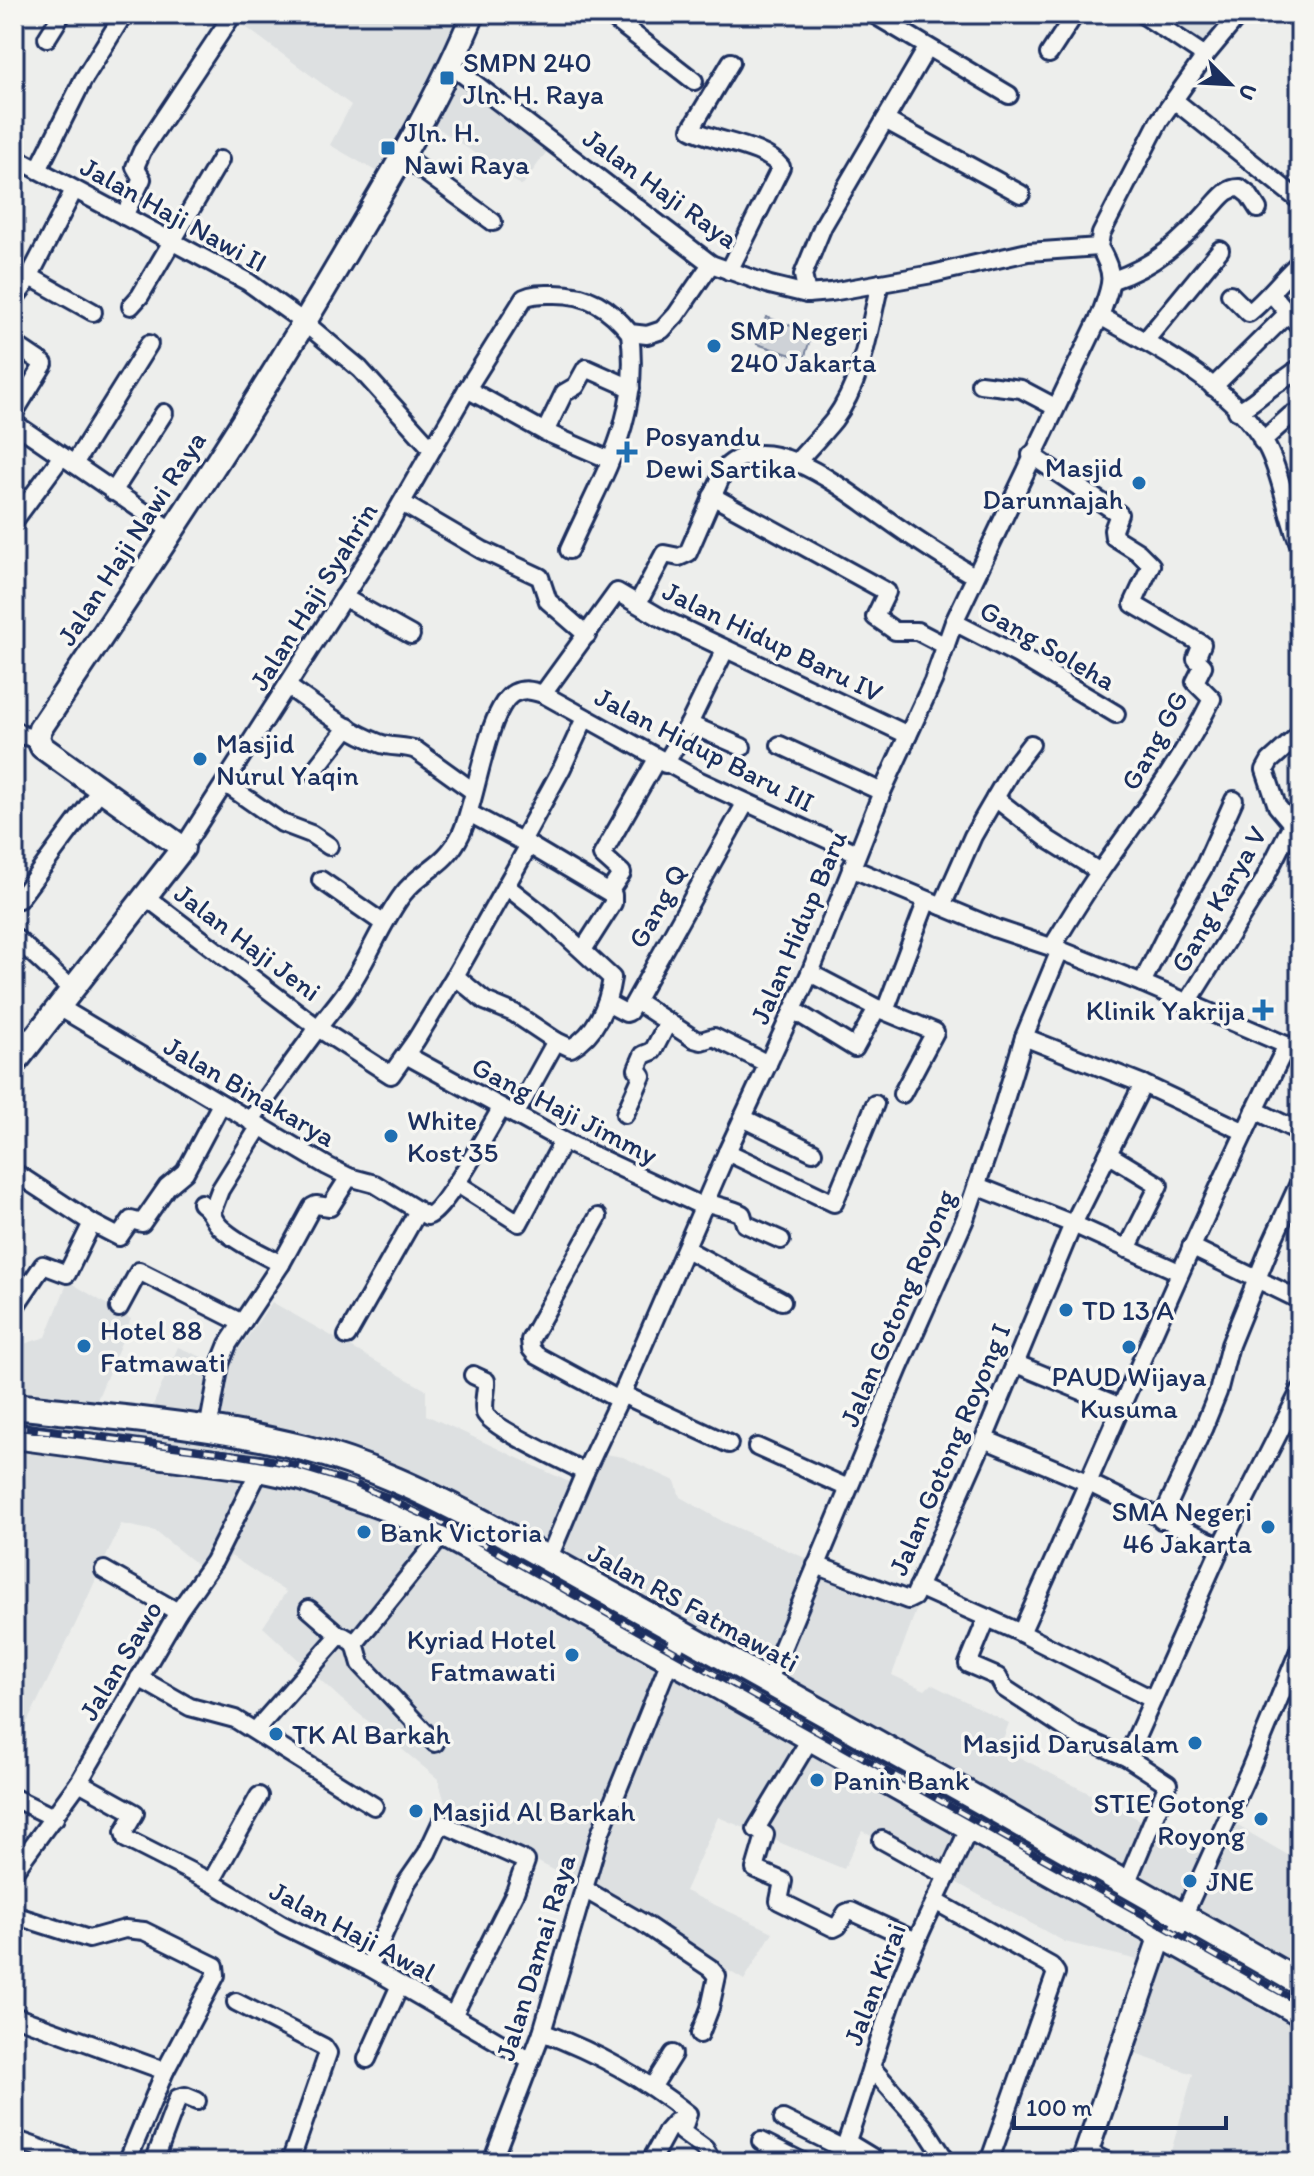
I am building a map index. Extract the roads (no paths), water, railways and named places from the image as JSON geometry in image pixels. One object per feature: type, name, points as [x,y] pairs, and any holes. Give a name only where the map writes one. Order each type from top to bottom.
[{"type":"main road","name":"Jalan RS Fatmawati","points":[[14,1406],[208,1430],[305,1448],[345,1460],[452,1506],[1300,1983]]},
{"type":"main road","name":"Jalan RS Fatmawati","points":[[14,1436],[260,1469],[302,1478],[360,1497],[443,1534],[1300,2013]]},
{"type":"street","points":[[47,38],[62,14]]},
{"type":"street","points":[[38,170],[71,103],[124,14]]},
{"type":"street","points":[[124,216],[142,179],[135,167],[142,151],[233,14]]},
{"type":"street","name":"Jalan Haji Nawi Raya","points":[[38,738],[40,729],[305,323],[452,66],[473,14]]},
{"type":"street","points":[[608,14],[694,81]]},
{"type":"street","points":[[873,14],[1009,95]]},
{"type":"street","points":[[1049,54],[1075,14]]},
{"type":"street","points":[[1143,14],[1205,56]]},
{"type":"street","points":[[1240,14],[1174,100],[1129,176],[1101,234],[1099,247],[1110,265],[1113,280],[1132,274],[1166,254],[1228,190],[1240,188],[1258,209]]},
{"type":"street","points":[[807,294],[803,275],[811,252],[927,48]]},
{"type":"street","points":[[729,271],[781,167],[777,162],[744,147],[691,129],[731,62]]},
{"type":"street","name":"Jalan Haji Raya","points":[[452,66],[711,264],[807,294],[869,286],[1028,252],[1099,247]]},
{"type":"street","points":[[1174,100],[1300,201]]},
{"type":"street","points":[[885,120],[1021,194]]},
{"type":"street","points":[[403,156],[493,222]]},
{"type":"street","name":"Jalan Haji Nawi II","points":[[14,157],[248,282],[305,323]]},
{"type":"street","points":[[131,306],[140,296],[220,160]]},
{"type":"street","points":[[14,299],[74,190]]},
{"type":"street","points":[[1145,341],[1220,250]]},
{"type":"street","points":[[1230,294],[1249,313],[1272,294],[1285,274],[1300,262]]},
{"type":"street","points":[[569,550],[624,427],[634,365],[630,333],[647,335],[662,330],[711,264]]},
{"type":"street","points":[[29,276],[93,312]]},
{"type":"street","name":"Jalan Hidup Baru","points":[[548,1560],[727,1152],[810,973],[882,792],[974,576],[1100,316],[1113,280]]},
{"type":"street","points":[[796,463],[835,419],[851,389],[859,370],[880,283]]},
{"type":"street","points":[[1272,294],[1300,327]]},
{"type":"street","name":"Jalan Haji Syahrin","points":[[183,848],[402,503],[518,304],[529,295],[586,297],[612,312],[630,333]]},
{"type":"street","points":[[1213,387],[1288,313]]},
{"type":"street","points":[[1100,316],[1186,365],[1237,411],[1262,441],[1272,460],[1300,546]]},
{"type":"street","points":[[305,323],[360,369],[432,449]]},
{"type":"street","points":[[14,344],[42,362],[43,366],[14,413]]},
{"type":"street","points":[[14,521],[68,460],[149,344]]},
{"type":"street","points":[[1237,411],[1253,404],[1273,386],[1289,379],[1300,367]]},
{"type":"street","points":[[545,432],[562,395],[576,386],[586,368],[631,388]]},
{"type":"street","points":[[980,384],[1021,389],[1055,407]]},
{"type":"street","points":[[467,389],[545,432],[610,460]]},
{"type":"street","points":[[113,492],[164,413]]},
{"type":"street","points":[[1262,441],[1291,415]]},
{"type":"street","points":[[14,423],[172,531]]},
{"type":"street","points":[[638,603],[664,554],[679,557],[688,553],[725,468],[732,461],[745,456],[761,455],[796,463],[824,474],[897,527],[974,576]]},
{"type":"street","name":"Gang GG","points":[[1031,455],[1119,514],[1113,530],[1114,537],[1138,552],[1151,565],[1133,604],[1202,644],[1196,659],[1203,666],[1195,682],[1212,699],[1175,765],[1138,822],[1100,872]]},
{"type":"street","points":[[712,496],[887,592],[875,617],[877,621],[895,631],[914,630],[946,646]]},
{"type":"street","points":[[281,1264],[228,1234],[217,1225],[206,1207],[220,1190],[255,1124],[318,1028],[356,977],[383,923],[408,888],[439,864],[453,848],[469,813],[473,791],[503,705],[511,695],[526,689],[538,693],[587,635],[548,601],[540,577],[482,550],[402,503]]},
{"type":"street","name":"Jalan Hidup Baru IV","points":[[587,635],[617,592],[725,650],[908,735]]},
{"type":"street","points":[[343,597],[411,635]]},
{"type":"street","name":"Gang Soleha","points":[[954,622],[1018,655],[1116,714]]},
{"type":"street","points":[[609,892],[622,873],[602,855],[689,724],[725,650]]},
{"type":"street","points":[[287,686],[348,727],[383,744],[416,750],[473,791]]},
{"type":"street","name":"Jalan Hidup Baru III","points":[[538,693],[661,762],[934,903],[997,929],[1056,948],[1294,1048]]},
{"type":"street","points":[[406,1055],[506,886],[585,718]]},
{"type":"street","points":[[689,724],[742,747]]},
{"type":"street","points":[[313,772],[348,727]]},
{"type":"street","points":[[14,730],[24,736],[38,738],[42,747],[183,848],[66,998],[22,1037],[14,1064]]},
{"type":"street","name":"Gang Karya V","points":[[1188,1002],[1263,882],[1291,822],[1277,806],[1265,770],[1270,761],[1300,734]]},
{"type":"street","points":[[793,1010],[855,1048],[881,1010],[934,903],[1019,757],[1031,744]]},
{"type":"street","points":[[780,745],[882,792]]},
{"type":"street","points":[[226,784],[282,823],[311,834],[329,846]]},
{"type":"street","points":[[19,899],[100,790]]},
{"type":"street","points":[[995,798],[1049,840],[1100,872]]},
{"type":"street","points":[[1142,983],[1204,867],[1234,800]]},
{"type":"street","name":"Gang Q","points":[[636,1001],[745,804]]},
{"type":"street","points":[[469,813],[526,843],[614,897],[583,950]]},
{"type":"street","name":"Jalan Gotong Royong","points":[[768,1682],[965,1219],[1056,948],[1100,872]]},
{"type":"street","points":[[321,880],[383,923]]},
{"type":"street","points":[[455,976],[485,1001],[514,1013],[567,1048],[575,1047],[593,1029],[607,1003],[612,978],[506,886]]},
{"type":"street","name":"Jalan Haji Jeni","points":[[146,897],[318,1028],[391,1075],[406,1055]]},
{"type":"street","name":"Jalan Binakarya","points":[[17,939],[66,998],[221,1104],[349,1177],[375,1184],[418,1211]]},
{"type":"street","points":[[810,973],[881,1010],[935,1032],[902,1094]]},
{"type":"street","points":[[607,1003],[628,1013],[636,1001],[694,1039],[701,1041],[714,1037],[768,1064]]},
{"type":"street","points":[[625,1114],[642,1076],[637,1069],[643,1055],[653,1051],[668,1022]]},
{"type":"street","points":[[1024,1037],[1143,1084],[1245,1132]]},
{"type":"street","points":[[347,1336],[418,1211],[427,1216],[434,1214],[556,1041]]},
{"type":"street","points":[[1021,1633],[1179,1272],[1255,1110],[1294,1048]]},
{"type":"street","name":"Gang Haji Jimmy","points":[[406,1055],[563,1141],[705,1204],[737,1211],[742,1214],[745,1224],[781,1240]]},
{"type":"street","name":"Jalan Gotong Royong I","points":[[816,1565],[908,1600],[914,1597],[984,1439],[1073,1224],[1143,1084]]},
{"type":"street","points":[[14,1172],[118,1238],[131,1220],[142,1223],[167,1187],[185,1172],[221,1104]]},
{"type":"street","points":[[727,1152],[834,1203],[875,1104]]},
{"type":"street","points":[[1255,1110],[1300,1132]]},
{"type":"street","points":[[743,1118],[813,1152]]},
{"type":"street","points":[[456,1183],[519,1223],[563,1141]]},
{"type":"street","points":[[1108,1154],[1159,1185],[1127,1249]]},
{"type":"street","points":[[208,1430],[220,1364],[242,1323],[281,1264],[312,1207],[330,1207],[349,1177]]},
{"type":"street","points":[[1161,1520],[1218,1392],[1230,1345],[1300,1181]]},
{"type":"street","points":[[977,1186],[1073,1224],[1179,1272]]},
{"type":"street","points":[[598,1217],[530,1345],[536,1355],[731,1440]]},
{"type":"street","points":[[14,1307],[43,1265],[67,1274],[92,1223]]},
{"type":"street","points":[[1191,1247],[1300,1300]]},
{"type":"street","points":[[686,1249],[782,1301]]},
{"type":"street","points":[[119,1308],[139,1271],[242,1323]]},
{"type":"street","points":[[1014,1363],[1121,1407]]},
{"type":"street","points":[[473,1375],[486,1381],[485,1412],[490,1420],[585,1472]]},
{"type":"street","points":[[1128,1758],[1221,1547],[1300,1391]]},
{"type":"street","points":[[984,1439],[1089,1483],[1221,1547]]},
{"type":"street","points":[[757,1447],[848,1488]]},
{"type":"street","name":"Jalan Sawo","points":[[14,1871],[79,1782],[178,1612],[214,1561],[260,1469]]},
{"type":"street","points":[[255,1731],[348,1639],[443,1534]]},
{"type":"street","points":[[104,1570],[178,1612]]},
{"type":"street","points":[[918,1587],[1021,1633],[1152,1699]]},
{"type":"street","points":[[309,1609],[348,1639],[361,1664],[435,1743]]},
{"type":"street","points":[[987,1618],[968,1664],[998,1677],[1004,1688],[1074,1734],[1128,1758],[1168,1784],[1126,1884]]},
{"type":"street","name":"Jalan Damai Raya","points":[[492,2162],[542,2032],[600,1834],[681,1633]]},
{"type":"street","points":[[1108,2162],[1085,2156],[1167,1938],[1184,1916],[1293,1682],[1300,1648]]},
{"type":"street","points":[[139,1678],[190,1707],[235,1719],[374,1806]]},
{"type":"street","points":[[810,1739],[756,1829],[765,1835],[755,1869],[783,1881],[779,1901],[834,1928],[849,1911],[916,1941]]},
{"type":"street","name":"Jalan Haji Awal","points":[[79,1782],[135,1813],[124,1836],[283,1925],[369,1967],[531,2061]]},
{"type":"street","points":[[211,1882],[259,1796]]},
{"type":"street","points":[[14,1798],[55,1818]]},
{"type":"street","points":[[369,1967],[407,1882],[427,1853],[441,1823],[526,1861],[515,1892],[454,2014]]},
{"type":"street","name":"Jalan Kirai","points":[[843,2151],[916,1941],[969,1828]]},
{"type":"street","points":[[882,1840],[947,1876]]},
{"type":"street","points":[[584,1889],[643,1923],[710,1968],[717,1976],[700,2034]]},
{"type":"street","points":[[935,1901],[1051,1966],[1056,1973],[989,2162]]},
{"type":"street","points":[[14,1915],[89,1939],[125,1929],[144,1931],[215,1966],[216,1975],[165,2071],[127,2162]]},
{"type":"street","points":[[367,2059],[400,1985]]},
{"type":"street","points":[[236,2002],[324,2047],[328,2053],[290,2162]]},
{"type":"street","points":[[14,2016],[165,2071]]},
{"type":"street","points":[[542,2032],[587,2049],[653,2086],[685,2120]]},
{"type":"street","points":[[653,2086],[673,2054]]},
{"type":"street","points":[[871,2067],[925,2128],[947,2162]]},
{"type":"street","points":[[154,2162],[178,2098],[185,2096],[197,2101]]},
{"type":"street","points":[[783,2119],[843,2151],[880,2162]]},
{"type":"street","points":[[650,2162],[667,2131],[675,2122],[685,2120]]},
{"type":"street","points":[[685,2120],[682,2132],[705,2149],[712,2162]]},
{"type":"street","points":[[14,2139],[79,2162]]},
{"type":"street","points":[[761,2141],[803,2162]]},
{"type":"railway","points":[[14,1427],[226,1453],[290,1464],[356,1484],[467,1535],[1300,2003]]},
{"type":"place","name":"SMPN 240 Jln. H. Raya","points":[[447,78]]},
{"type":"place","name":"Jln. H. Nawi Raya","points":[[388,148]]},
{"type":"place","name":"SMP Negeri 240 Jakarta","points":[[714,346]]},
{"type":"place","name":"Posyandu Dewi Sartika","points":[[627,452]]},
{"type":"place","name":"Masjid Darunnajah","points":[[1139,483]]},
{"type":"place","name":"Masjid Nurul Yaqin","points":[[200,759]]},
{"type":"place","name":"Klinik Yakrija","points":[[1263,1010]]},
{"type":"place","name":"White Kost 35","points":[[391,1136]]},
{"type":"place","name":"TD 13 A","points":[[1066,1310]]},
{"type":"place","name":"Hotel 88 Fatmawati","points":[[84,1346]]},
{"type":"place","name":"PAUD Wijaya Kusuma","points":[[1129,1347]]},
{"type":"place","name":"SMA Negeri 46 Jakarta","points":[[1268,1527]]},
{"type":"place","name":"Bank Victoria","points":[[364,1532]]},
{"type":"place","name":"Kyriad Hotel Fatmawati","points":[[572,1655]]},
{"type":"place","name":"TK Al Barkah","points":[[276,1734]]},
{"type":"place","name":"Masjid Darusalam","points":[[1195,1743]]},
{"type":"place","name":"Panin Bank","points":[[817,1780]]},
{"type":"place","name":"Masjid Al Barkah","points":[[416,1811]]},
{"type":"place","name":"STIE Gotong Royong","points":[[1261,1819]]},
{"type":"place","name":"JNE","points":[[1190,1881]]}]
